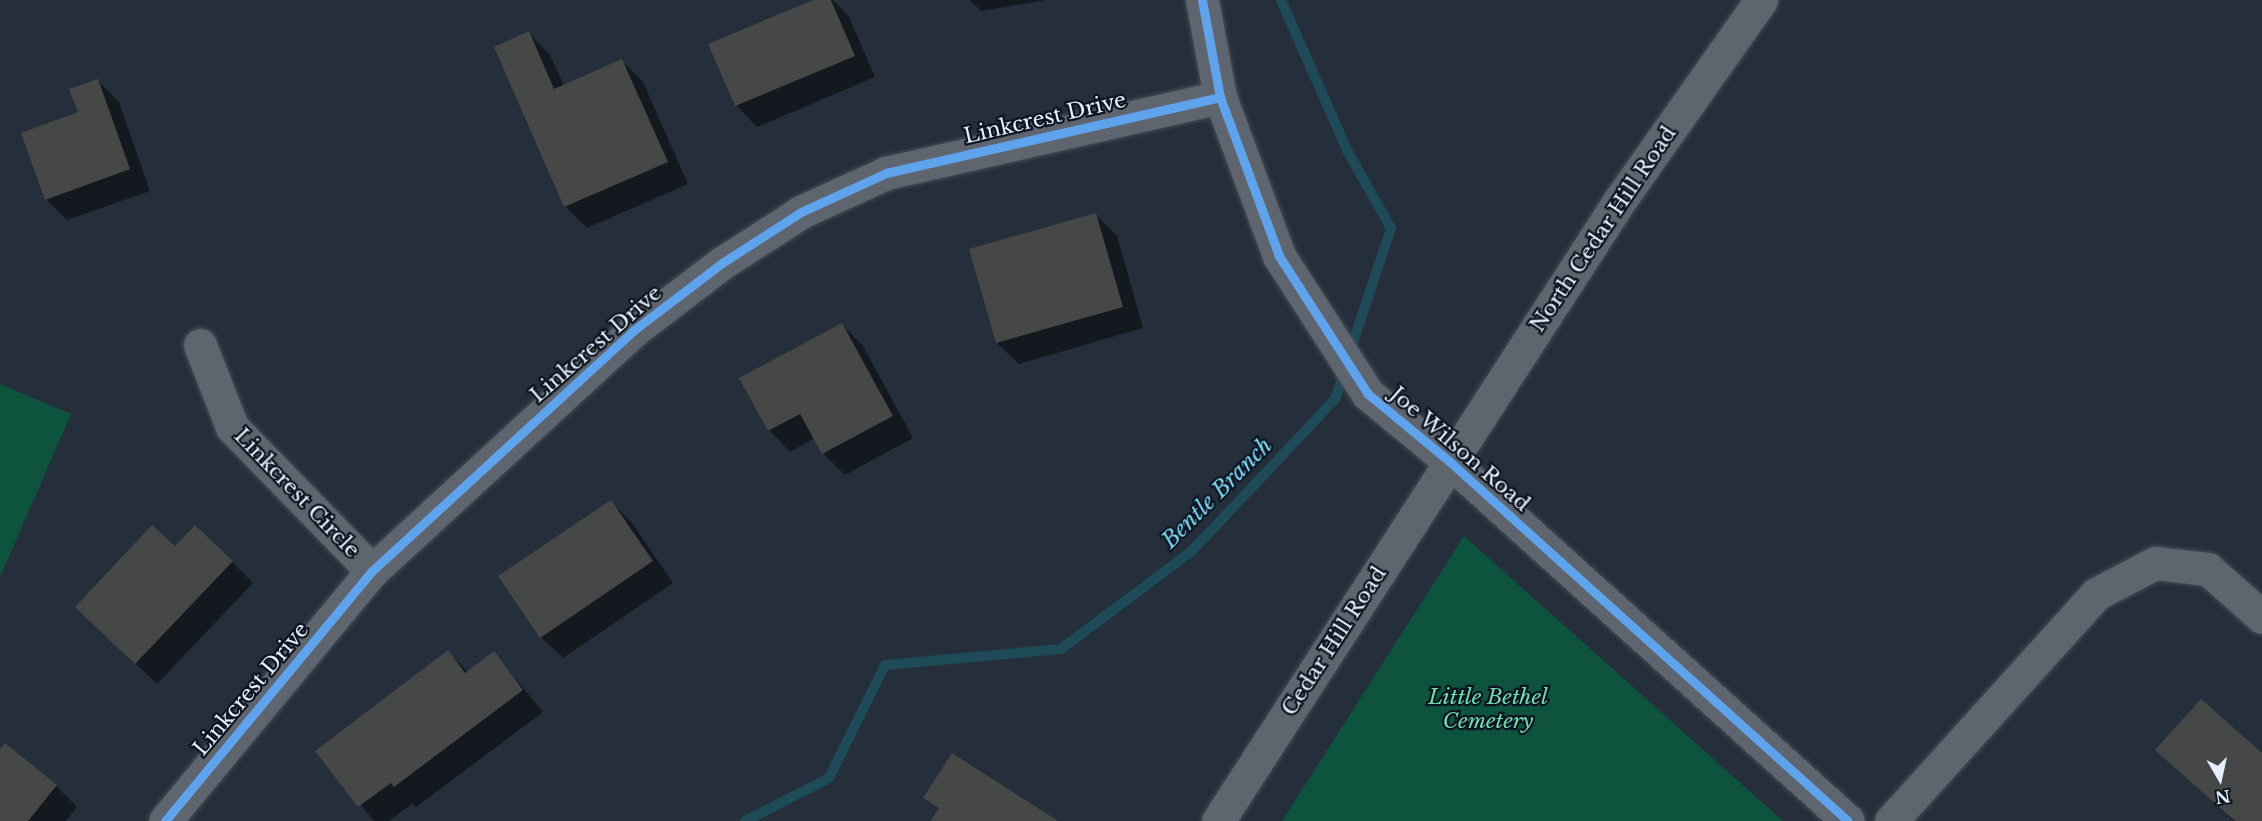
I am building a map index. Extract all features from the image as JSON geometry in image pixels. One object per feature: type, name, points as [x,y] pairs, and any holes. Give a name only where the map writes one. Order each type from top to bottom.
[{"type":"street","name":"Joe Wilson Road","points":[[1202,0],[1220,97],[1279,256],[1368,394],[1449,460],[1848,821]]},
{"type":"street","name":"North Cedar Hill Road","points":[[1449,460],[1620,200],[1761,0]]},
{"type":"street","name":"Linkcrest Drive","points":[[165,821],[372,571],[634,330],[722,263],[801,212],[886,172],[1220,97]]},
{"type":"street","name":"Linkcrest Circle","points":[[200,345],[232,427],[372,571]]},
{"type":"street","name":"Cedar Hill Road","points":[[1218,821],[1449,460]]},
{"type":"street","points":[[1891,821],[2096,594],[2155,563],[2208,568],[2262,617]]},
{"type":"green space","points":[[0,384],[71,414],[1,575],[0,574]]},
{"type":"green space","name":"Little Bethel Cemetery","points":[[1464,536],[1783,821],[1282,821]]},
{"type":"building","points":[[813,0],[831,0],[855,56],[735,106],[708,44]]},
{"type":"building","points":[[529,31],[554,89],[622,59],[668,162],[564,207],[494,47]]},
{"type":"building","points":[[98,79],[130,169],[45,200],[21,133],[78,112],[69,89]]},
{"type":"building","points":[[1096,213],[1123,307],[996,343],[969,249]]},
{"type":"building","points":[[842,323],[893,416],[822,454],[800,414],[768,431],[739,378]]},
{"type":"building","points":[[611,500],[653,561],[540,638],[498,576]]},
{"type":"building","points":[[152,525],[175,546],[195,525],[233,561],[135,664],[75,607]]},
{"type":"building","points":[[448,650],[465,673],[494,651],[523,690],[394,787],[391,783],[358,807],[315,751]]},
{"type":"building","points":[[2201,699],[2262,753],[2262,821],[2235,821],[2155,750]]},
{"type":"building","points":[[5,743],[57,785],[28,821],[0,821],[0,749]]},
{"type":"building","points":[[952,753],[1058,821],[931,821],[939,808],[923,798]]},
{"type":"waterway","name":"Bentle Branch","points":[[1281,0],[1348,152],[1391,228],[1349,355]]},
{"type":"waterway","name":"Bentle Branch","points":[[745,821],[829,778],[885,665],[1061,649],[1192,551],[1335,399],[1345,370]]},
{"type":"cycle path","points":[[1202,0],[1220,97],[1279,256],[1368,394],[1449,461],[1848,821]]},
{"type":"cycle path","points":[[165,821],[372,571],[634,330],[722,263],[801,212],[886,173],[1220,97]]}]
